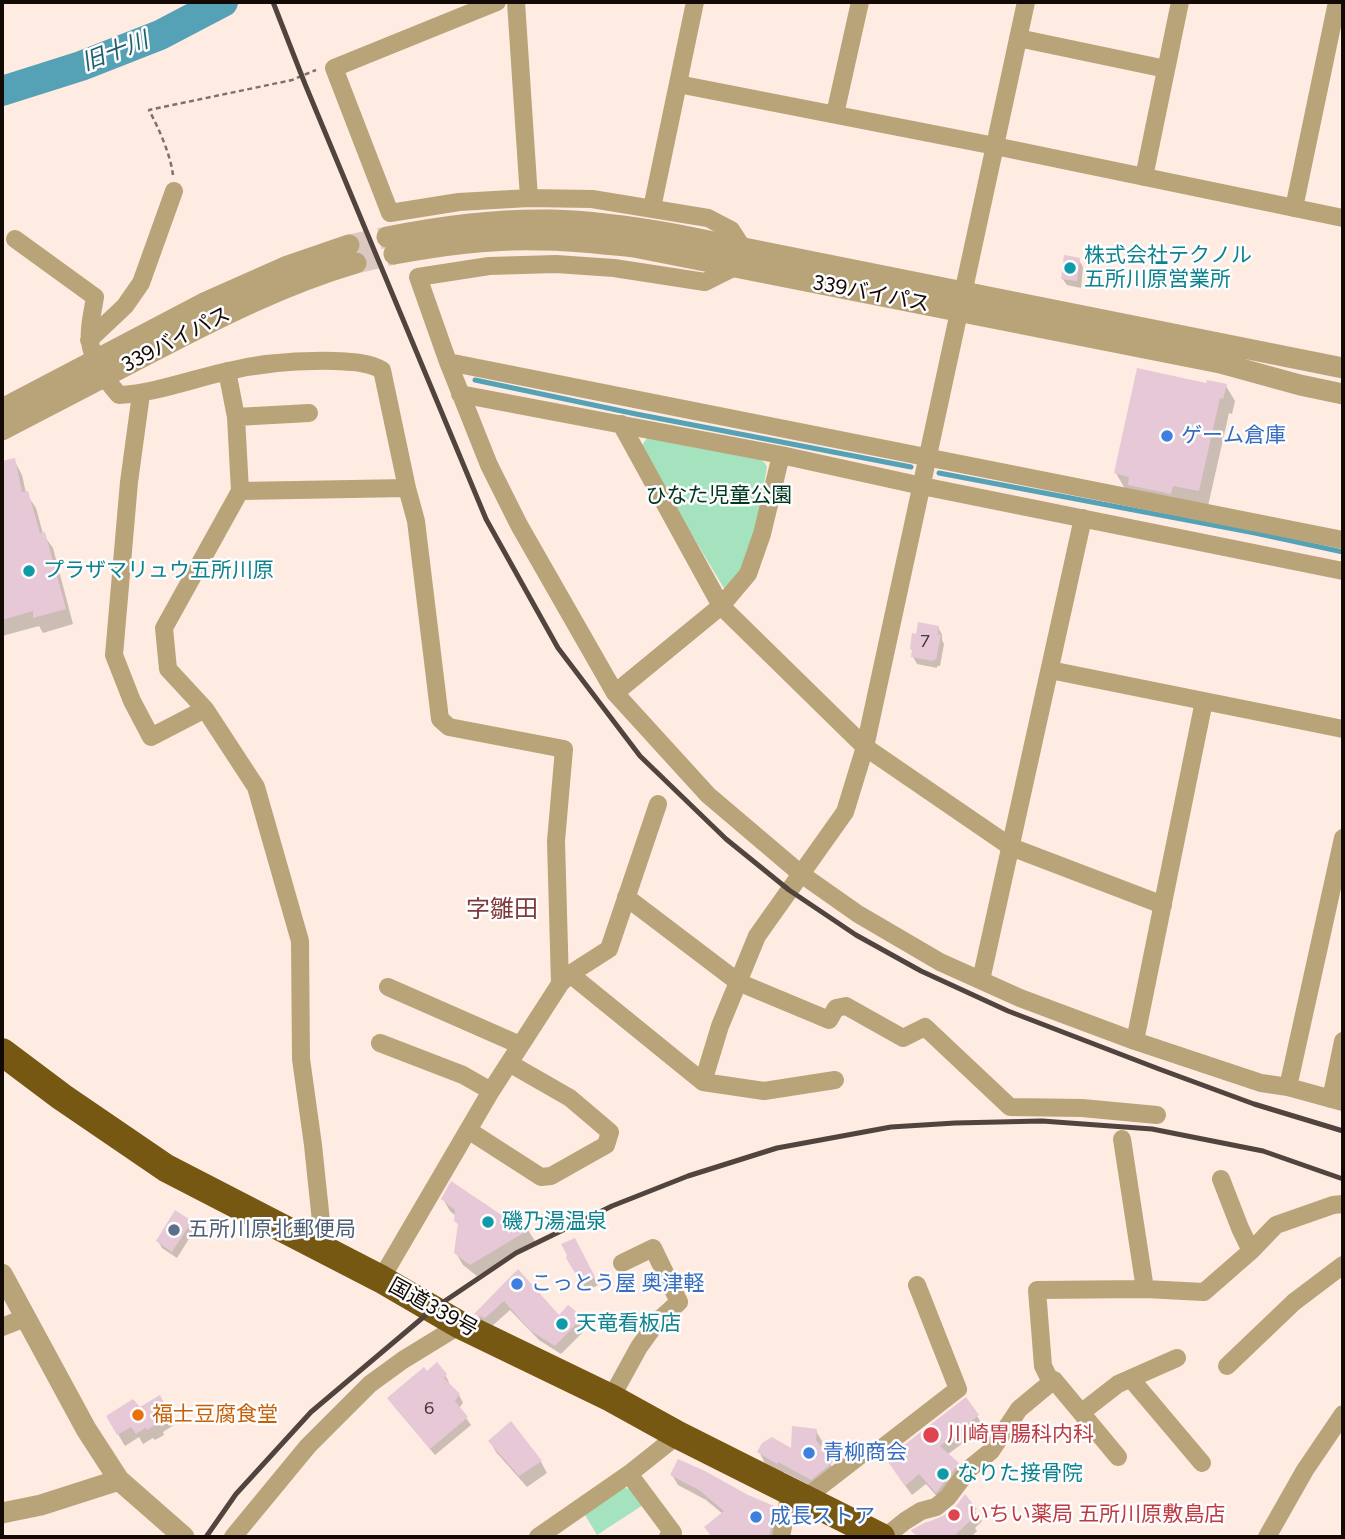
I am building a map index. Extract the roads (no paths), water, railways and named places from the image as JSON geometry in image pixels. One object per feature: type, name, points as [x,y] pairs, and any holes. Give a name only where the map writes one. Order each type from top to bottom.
[{"type":"highway","name":"国道339号","points":[[2,1052],[166,1168],[382,1279],[460,1325],[611,1398],[678,1435],[883,1537]]},
{"type":"street","points":[[498,2],[334,68],[390,213],[459,202],[529,198],[592,199],[708,218],[731,230],[740,258]]},
{"type":"street","points":[[516,2],[529,198]]},
{"type":"street","points":[[652,208],[695,2]]},
{"type":"street","points":[[835,114],[860,2]]},
{"type":"street","points":[[703,1082],[720,1026],[757,936],[845,812],[866,747],[1026,2]]},
{"type":"street","points":[[1144,177],[1180,2]]},
{"type":"street","points":[[1294,208],[1337,2]]},
{"type":"street","points":[[1018,38],[1166,69]]},
{"type":"street","points":[[678,84],[1343,218]]},
{"type":"street","points":[[89,340],[125,306],[141,283],[174,191]]},
{"type":"street","points":[[391,245],[455,226],[550,220],[618,225],[674,234],[740,258],[961,302],[1343,368]]},
{"type":"street","points":[[15,239],[95,298],[89,340],[99,369],[119,395],[141,394],[227,371],[266,364],[315,360],[372,365],[382,370],[416,521],[440,719],[449,727],[564,749],[556,841],[565,979],[703,1082],[764,1091],[835,1080]]},
{"type":"street","name":"339バイパス","points":[[2,430],[99,369],[263,297],[330,271],[352,254]]},
{"type":"street","points":[[740,258],[705,282],[614,268],[556,264],[489,266],[418,277],[489,465],[519,525],[615,693],[708,794],[801,874],[885,931],[940,962],[1020,999],[1135,1041],[1261,1083],[1337,1100],[1343,1041]]},
{"type":"street","name":"339バイパス","points":[[961,302],[1343,394]]},
{"type":"street","points":[[448,362],[1343,540]]},
{"type":"street","points":[[2,409],[99,369]]},
{"type":"street","points":[[227,371],[236,417],[240,491],[164,628],[168,669],[205,709],[256,787],[300,941],[301,1059],[324,1250]]},
{"type":"street","points":[[141,394],[129,482],[114,655],[132,701],[151,737],[205,709]]},
{"type":"street","points":[[460,394],[781,455],[1343,571]]},
{"type":"street","points":[[236,417],[309,414]]},
{"type":"street","points":[[621,424],[721,606],[866,747],[1011,848],[1163,905]]},
{"type":"street","points":[[615,693],[721,606],[748,574],[762,534],[781,455]]},
{"type":"street","points":[[240,491],[407,488]]},
{"type":"street","points":[[981,980],[1083,518]]},
{"type":"street","points":[[1050,670],[1343,729]]},
{"type":"street","points":[[1135,1041],[1204,701]]},
{"type":"street","points":[[382,1279],[491,1091],[565,979],[609,949],[658,804]]},
{"type":"street","points":[[1288,1087],[1343,838]]},
{"type":"street","points":[[626,897],[738,982],[829,1020],[836,1008],[845,1006],[903,1038],[925,1027],[1010,1107],[1082,1108],[1157,1115]]},
{"type":"street","points":[[388,987],[520,1045]]},
{"type":"street","points":[[380,1043],[463,1074],[491,1091]]},
{"type":"street","points":[[468,1130],[541,1177],[551,1176],[606,1145],[610,1132],[570,1098],[509,1063]]},
{"type":"street","points":[[1122,1139],[1144,1289]]},
{"type":"street","points":[[1221,1179],[1251,1251]]},
{"type":"street","points":[[1118,1457],[1082,1412],[1054,1380],[1049,1378],[1043,1366],[1037,1290],[1144,1289],[1204,1292],[1276,1225],[1343,1204]]},
{"type":"street","points":[[611,1398],[639,1347],[657,1322],[680,1301],[653,1248],[622,1263]]},
{"type":"street","points":[[1227,1366],[1294,1302],[1343,1265]]},
{"type":"street","points":[[2,1274],[86,1429],[119,1480],[184,1537]]},
{"type":"street","points":[[781,1537],[797,1495],[866,1451],[878,1451],[958,1389],[916,1285]]},
{"type":"street","points":[[2,1327],[25,1318]]},
{"type":"street","points":[[233,1537],[308,1446],[370,1384],[460,1325]]},
{"type":"street","points":[[1082,1412],[1118,1384],[1177,1358]]},
{"type":"street","points":[[1131,1379],[1202,1463]]},
{"type":"street","points":[[883,1537],[921,1511],[936,1507],[948,1497],[969,1469],[991,1451],[1019,1409],[1054,1380]]},
{"type":"street","points":[[1267,1537],[1305,1470],[1343,1415]]},
{"type":"street","points":[[538,1537],[629,1475],[678,1435]]},
{"type":"street","points":[[629,1475],[673,1533],[668,1537]]},
{"type":"street","points":[[2,1513],[41,1505],[119,1480]]},
{"type":"waterway","name":"旧十川","points":[[2,91],[81,66],[160,35],[223,2]]},
{"type":"waterway","points":[[475,380],[911,467]]},
{"type":"waterway","points":[[939,473],[1343,552]]},
{"type":"tunnel","points":[[349,245],[387,237]]},
{"type":"tunnel","points":[[356,263],[394,254]]},
{"type":"railway","points":[[273,2],[486,519],[558,648],[640,756],[726,839],[789,890],[856,935],[921,971],[1008,1011],[1159,1069],[1254,1104],[1343,1131]]},
{"type":"railway","points":[[206,1537],[236,1494],[311,1412],[433,1309],[516,1253],[612,1206],[688,1176],[777,1148],[891,1127],[1042,1121],[1152,1129],[1263,1151],[1343,1179]]},
{"type":"place","name":"株式会社テクノル 五所川原営業所","points":[[1070,268]]},
{"type":"place","name":"ゲーム倉庫","points":[[1167,436]]},
{"type":"place","name":"プラザマリュウ五所川原","points":[[29,571]]},
{"type":"place","name":"磯乃湯温泉","points":[[488,1222]]},
{"type":"place","name":"五所川原北郵便局","points":[[174,1230]]},
{"type":"place","name":"こっとう屋 奥津軽","points":[[517,1284]]},
{"type":"place","name":"天竜看板店","points":[[562,1324]]},
{"type":"place","name":"福士豆腐食堂","points":[[138,1415]]},
{"type":"place","name":"川崎胃腸科内科","points":[[931,1435]]},
{"type":"place","name":"青柳商会","points":[[809,1453]]},
{"type":"place","name":"なりた接骨院","points":[[943,1474]]},
{"type":"place","name":"いちい薬局 五所川原敷島店","points":[[954,1515]]},
{"type":"place","name":"成長ストア","points":[[756,1517]]},
{"type":"district","name":"字雛田","points":[[502,910]]},
{"type":"park label","name":"ひなた児童公園","points":[[719,496]]}]
